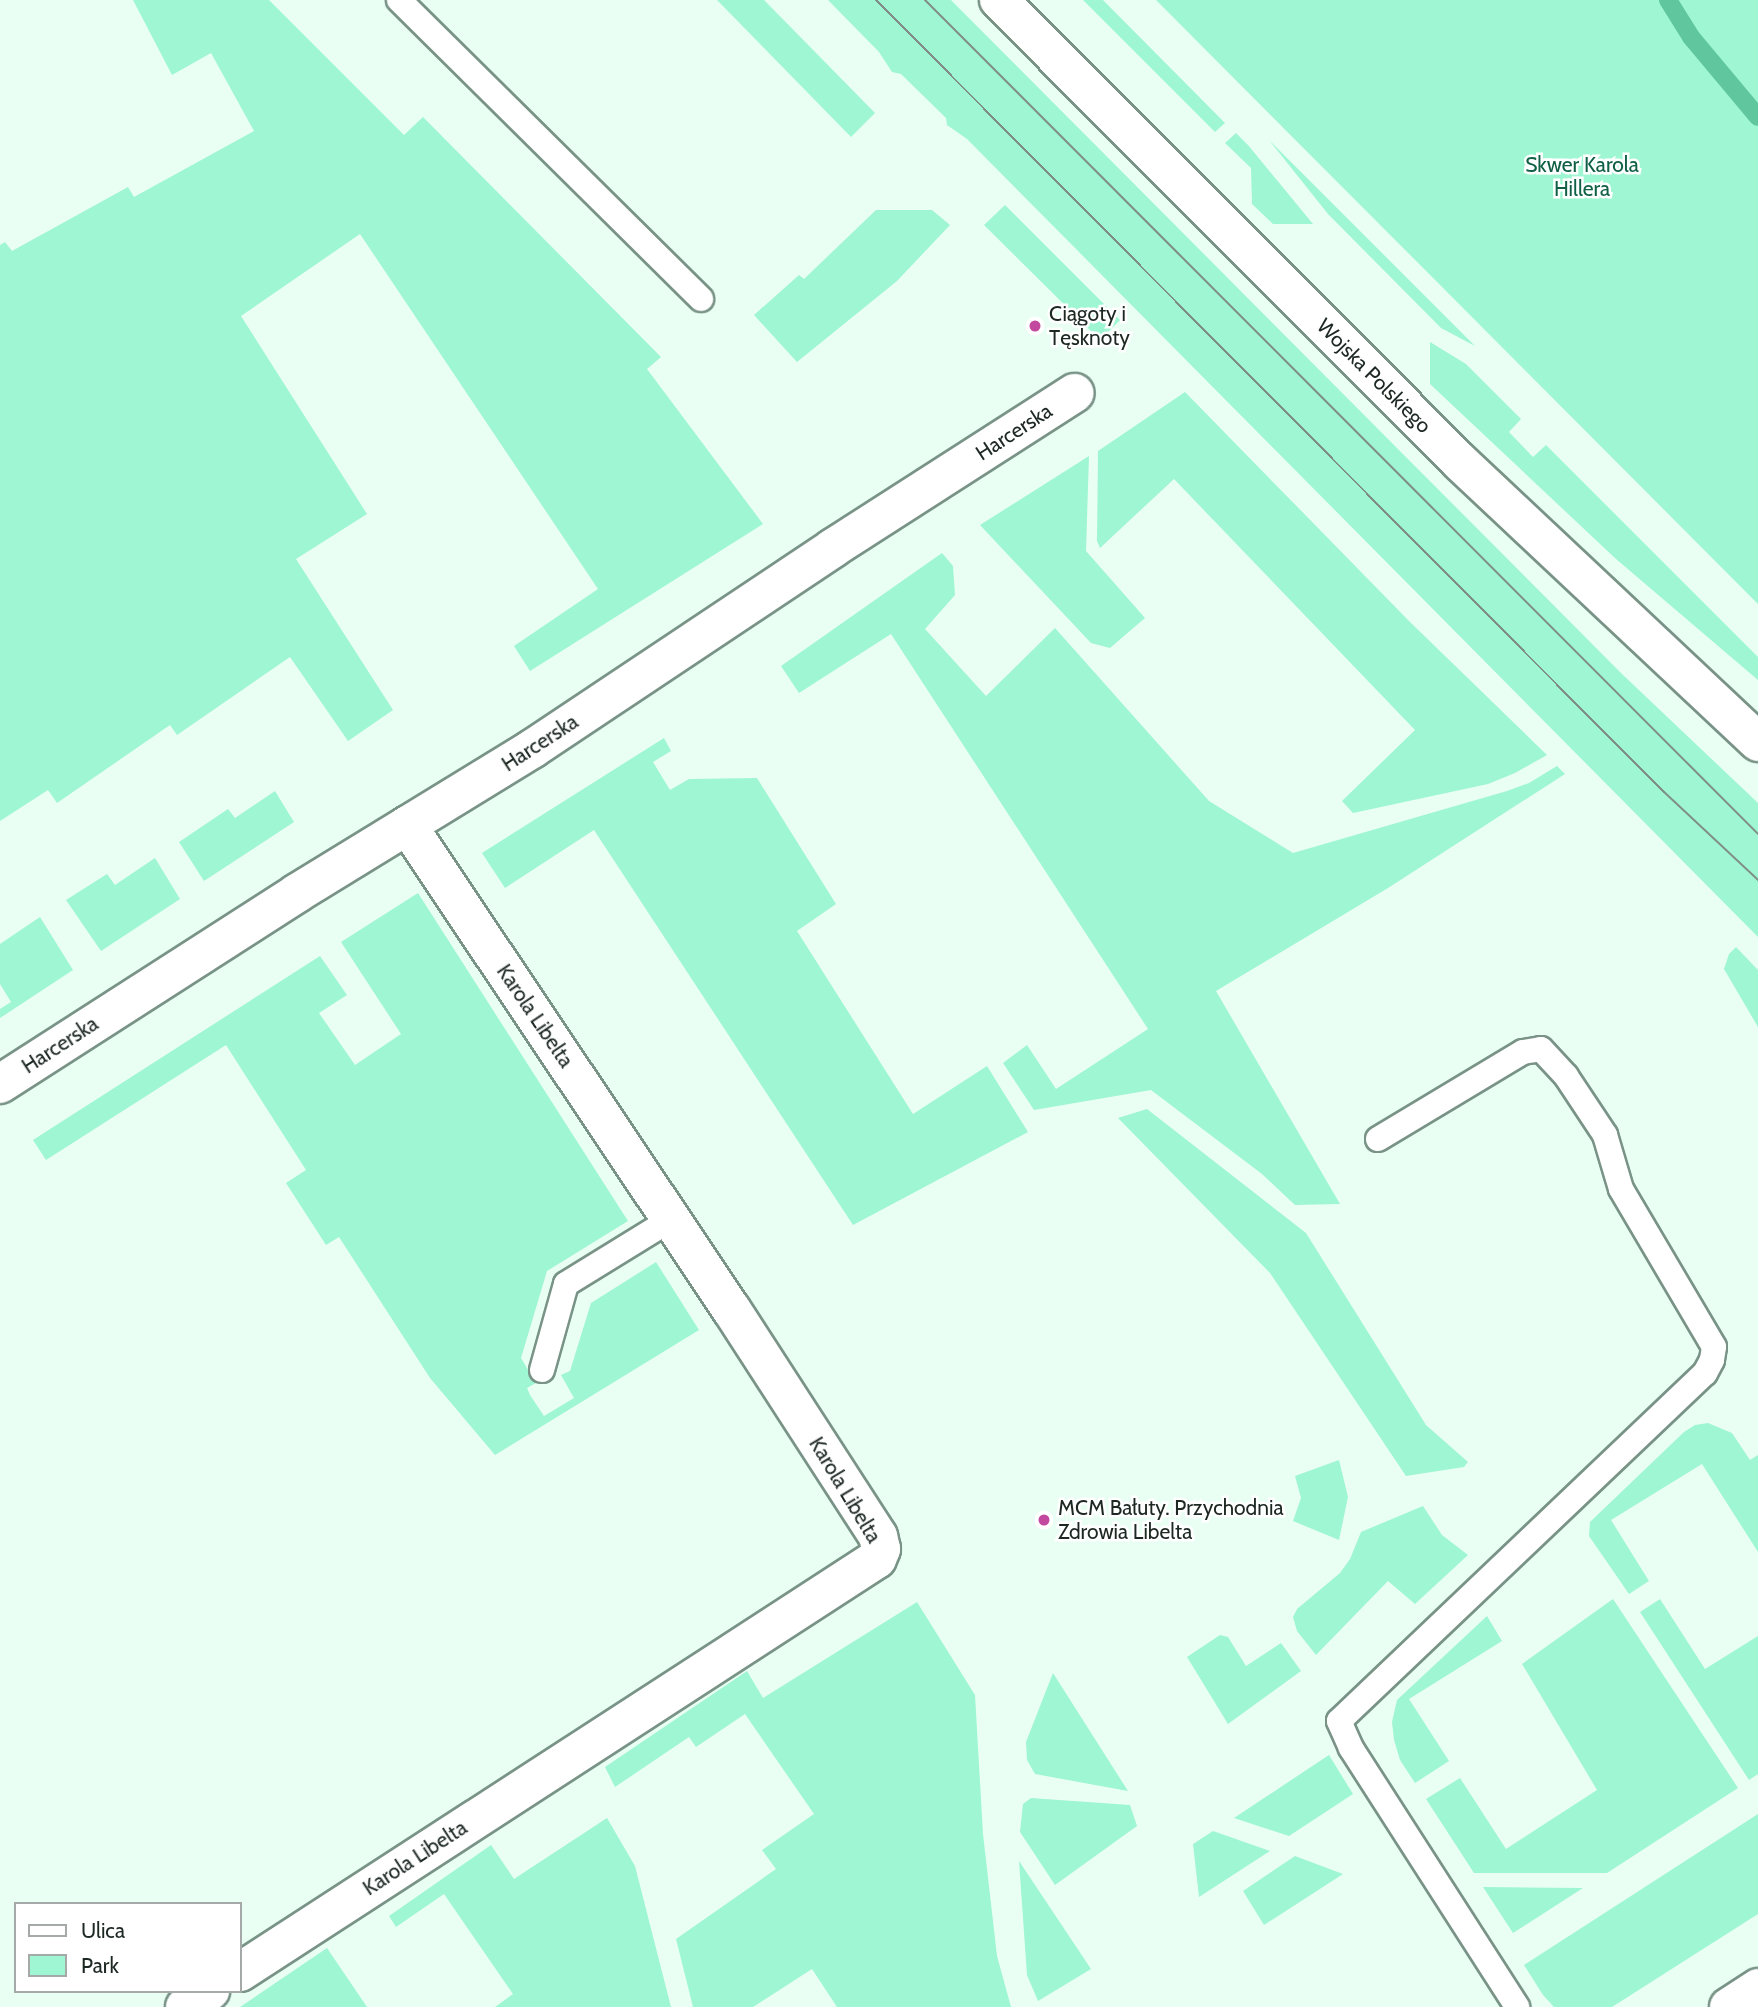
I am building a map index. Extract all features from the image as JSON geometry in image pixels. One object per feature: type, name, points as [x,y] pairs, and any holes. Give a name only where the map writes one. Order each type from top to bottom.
[{"type":"street","name":"Wojska Polskiego","points":[[999,0],[1460,462],[1758,742]]},
{"type":"street","name":"Harcerska","points":[[0,1084],[407,825],[524,754],[833,548],[1074,393]]},
{"type":"street","name":"Karola Libelta","points":[[242,1971],[877,1559],[881,1549],[878,1536],[407,825]]},
{"type":"street","points":[[1729,2007],[1758,1988]]},
{"type":"street","points":[[185,2007],[207,1993]]},
{"type":"lane","points":[[399,0],[701,299]]},
{"type":"lane","points":[[1378,1139],[1523,1052],[1541,1049],[1566,1076],[1605,1135],[1621,1189],[1714,1348],[1712,1360],[1705,1373],[1339,1721],[1358,1759],[1517,2007]]},
{"type":"lane","points":[[542,1370],[566,1284],[670,1220]]},
{"type":"green space","points":[[133,0],[269,0],[404,135],[423,117],[661,357],[647,369],[763,524],[530,671],[514,646],[598,589],[360,234],[241,316],[367,514],[296,559],[393,710],[348,741],[290,657],[177,735],[170,725],[57,803],[48,790],[0,821],[0,245],[5,242],[12,251],[128,187],[134,197],[254,131],[211,53],[172,75]]},
{"type":"green space","points":[[717,0],[764,0],[875,113],[851,137]]},
{"type":"green space","points":[[828,0],[951,0],[1622,674],[1758,803],[1758,937],[967,139],[947,125],[946,118],[901,74],[892,72],[879,52]]},
{"type":"green space","points":[[1083,0],[1103,0],[1225,123],[1215,132]]},
{"type":"green space","name":"Skwer Karola Hillera","points":[[1156,0],[1758,0],[1758,604]]},
{"type":"green space","points":[[1236,133],[1313,224],[1273,224],[1252,204],[1251,168],[1225,143]]},
{"type":"green space","points":[[1269,140],[1475,346],[1441,328],[1328,214]]},
{"type":"green space","points":[[1005,205],[1120,320],[1100,340],[984,225]]},
{"type":"green space","points":[[876,210],[932,210],[950,225],[897,281],[797,362],[754,315],[799,275],[804,279]]},
{"type":"green space","points":[[1430,342],[1466,364],[1521,419],[1509,432],[1533,457],[1546,445],[1758,657],[1758,680],[1616,559],[1430,384]]},
{"type":"green space","points":[[1185,392],[1409,621],[1547,755],[1488,784],[1353,813],[1342,801],[1415,730],[1174,479],[1100,548],[1097,541],[1098,451]]},
{"type":"green space","points":[[1089,456],[1086,551],[1145,618],[1110,648],[1091,643],[980,525]]},
{"type":"green space","points":[[942,553],[953,566],[955,595],[925,629],[986,696],[1055,628],[1209,801],[1293,853],[1507,791],[1529,783],[1557,766],[1565,774],[1388,888],[1216,991],[1340,1204],[1295,1205],[1262,1174],[1151,1090],[1034,1110],[1003,1063],[1027,1045],[1056,1089],[1148,1029],[891,634],[799,693],[781,666]]},
{"type":"green space","points":[[664,738],[671,751],[653,762],[670,790],[689,779],[757,778],[836,904],[797,931],[913,1114],[987,1066],[1028,1132],[853,1225],[594,830],[505,888],[482,853]]},
{"type":"green space","points":[[275,791],[294,822],[204,881],[179,842],[228,809],[235,818]]},
{"type":"green space","points":[[155,858],[180,899],[101,951],[66,900],[107,874],[115,885]]},
{"type":"green space","points":[[418,893],[628,1221],[547,1271],[521,1358],[536,1383],[527,1388],[530,1395],[544,1416],[574,1398],[561,1375],[570,1371],[591,1303],[656,1262],[699,1330],[495,1455],[430,1378],[339,1237],[326,1245],[286,1183],[306,1170],[226,1045],[46,1160],[33,1140],[320,956],[347,995],[319,1013],[355,1065],[401,1034],[341,942]]},
{"type":"green space","points":[[40,917],[73,970],[0,1018],[0,1009],[11,1002],[0,984],[0,944]]},
{"type":"green space","points":[[1736,947],[1758,970],[1758,1027],[1724,969],[1729,954]]},
{"type":"green space","points":[[1147,1109],[1306,1233],[1426,1425],[1468,1462],[1464,1467],[1406,1476],[1270,1273],[1118,1118]]},
{"type":"green space","points":[[1708,1423],[1732,1433],[1750,1460],[1758,1455],[1758,1552],[1702,1464],[1611,1520],[1649,1581],[1629,1594],[1589,1536],[1590,1522],[1684,1432],[1695,1425]]},
{"type":"green space","points":[[1339,1460],[1348,1497],[1339,1540],[1293,1521],[1301,1498],[1295,1476]]},
{"type":"green space","points":[[1423,1506],[1442,1535],[1468,1555],[1415,1604],[1388,1581],[1316,1655],[1297,1631],[1293,1617],[1297,1609],[1340,1573],[1350,1559],[1361,1532]]},
{"type":"green space","points":[[1613,1599],[1738,1788],[1607,1873],[1474,1873],[1426,1799],[1460,1778],[1506,1849],[1597,1790],[1522,1664]]},
{"type":"green space","points":[[1660,1599],[1705,1669],[1758,1636],[1758,1774],[1749,1780],[1640,1612]]},
{"type":"green space","points":[[917,1602],[975,1695],[983,1834],[997,1956],[1011,2007],[837,2007],[812,1969],[753,2007],[693,2007],[676,1939],[776,1869],[762,1850],[814,1814],[745,1714],[696,1747],[689,1737],[615,1787],[605,1767],[747,1671],[763,1698]]},
{"type":"green space","points":[[1487,1616],[1502,1641],[1409,1699],[1449,1761],[1415,1783],[1400,1760],[1394,1740],[1392,1722],[1397,1700]]},
{"type":"green space","points":[[1220,1635],[1228,1637],[1246,1666],[1281,1643],[1301,1671],[1228,1724],[1187,1657]]},
{"type":"green space","points":[[1053,1673],[1128,1791],[1035,1774],[1027,1760],[1026,1742]]},
{"type":"green space","points":[[1329,1755],[1353,1794],[1289,1836],[1234,1818]]},
{"type":"green space","points":[[1031,1798],[1130,1805],[1137,1826],[1055,1885],[1020,1832],[1023,1804]]},
{"type":"green space","points":[[1758,1814],[1758,1914],[1612,2007],[1554,2007],[1543,1995],[1524,1965]]},
{"type":"green space","points":[[607,1818],[635,1866],[671,2007],[495,2007],[513,1994],[444,1894],[396,1927],[389,1916],[491,1845],[514,1879]]},
{"type":"green space","points":[[1213,1831],[1270,1851],[1199,1897],[1193,1844]]},
{"type":"green space","points":[[1295,1856],[1343,1874],[1264,1925],[1243,1891]]},
{"type":"green space","points":[[1019,1861],[1091,1969],[1038,2001],[1027,1975]]},
{"type":"green space","points":[[1483,1887],[1583,1888],[1513,1933]]},
{"type":"green space","points":[[327,1948],[367,2007],[240,2007]]},
{"type":"waterway","points":[[1668,0],[1691,37],[1758,117]]},
{"type":"tram line","points":[[876,0],[1664,792],[1758,880]]},
{"type":"tram line","points":[[925,0],[1758,834]]},
{"type":"place","name":"Ciągoty i Tęsknoty","points":[[1035,326]]},
{"type":"place","name":"MCM Bałuty. Przychodnia Zdrowia Libelta","points":[[1044,1520]]}]
